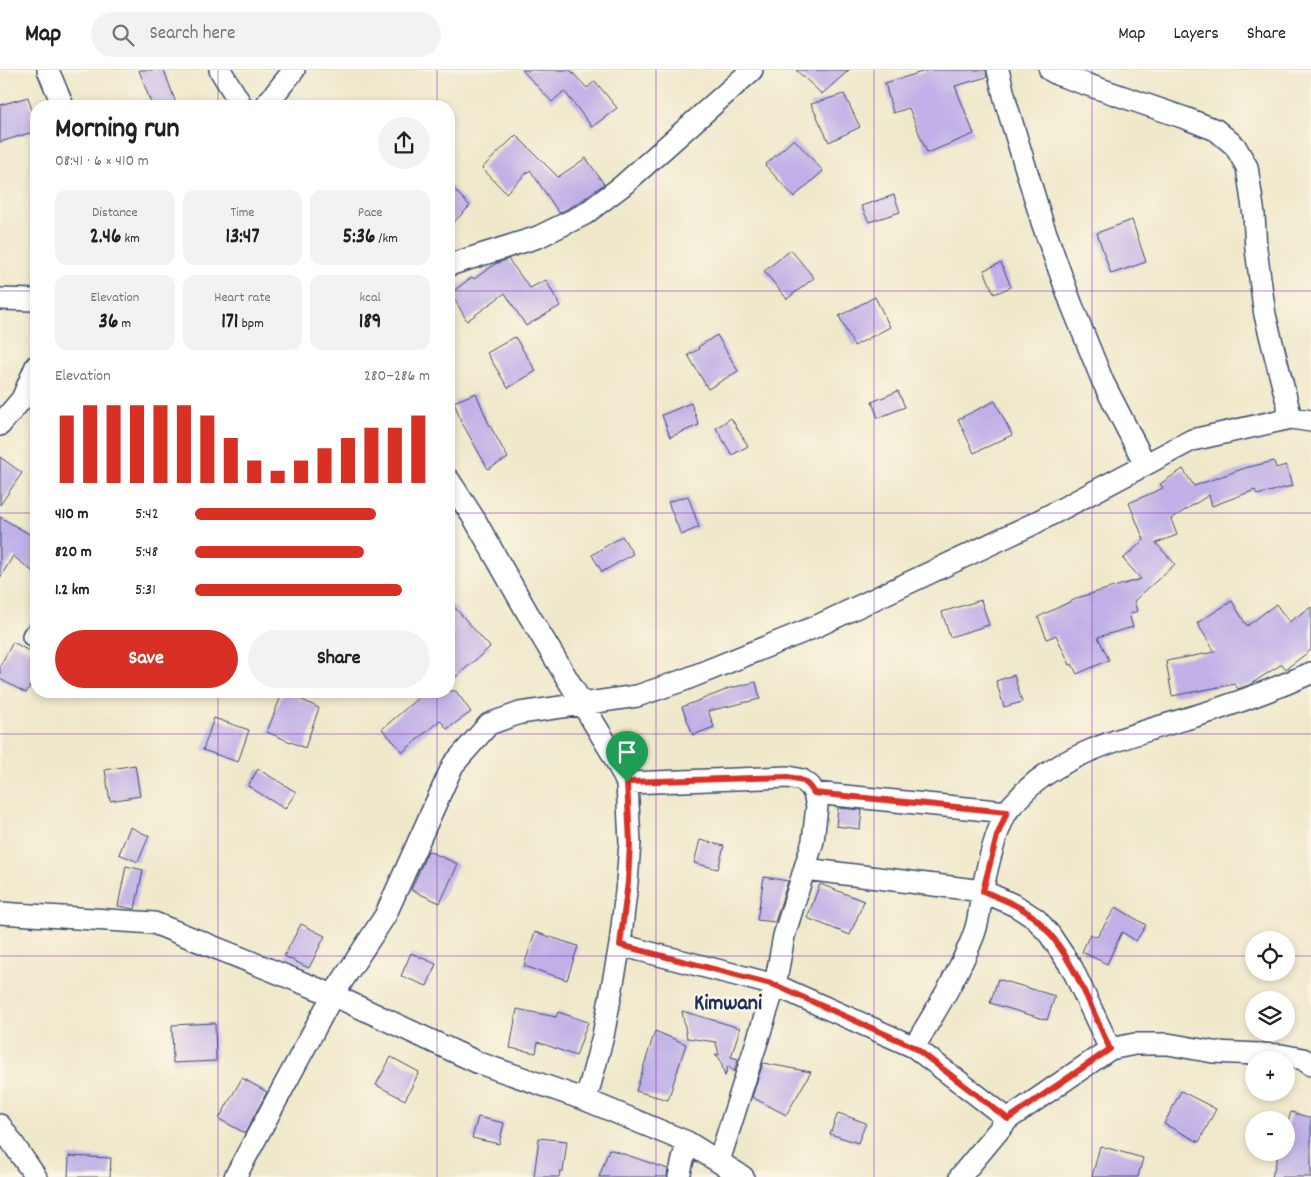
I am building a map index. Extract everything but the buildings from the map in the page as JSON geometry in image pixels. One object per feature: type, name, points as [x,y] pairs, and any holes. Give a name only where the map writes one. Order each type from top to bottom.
[{"type":"street","points":[[48,70],[60,100]]},
{"type":"street","points":[[220,70],[238,100]]},
{"type":"street","points":[[270,100],[294,70]]},
{"type":"street","points":[[455,263],[538,237],[585,214],[622,186],[752,70]]},
{"type":"street","points":[[998,70],[1006,103],[1043,225],[1071,303],[1103,382],[1145,464]]},
{"type":"street","points":[[235,1177],[333,995],[385,916],[452,765],[489,724],[520,713],[637,696],[684,680],[815,627],[1031,524],[1192,440],[1301,419],[1266,315],[1256,249],[1254,215],[1247,167],[1235,146],[1216,130],[1059,75],[1050,70]]},
{"type":"street","points":[[0,299],[30,300]]},
{"type":"street","points":[[0,425],[29,403]]},
{"type":"street","points":[[455,489],[612,753],[627,782],[630,843],[628,882],[620,945],[603,1036],[586,1100]]},
{"type":"street","points":[[914,1047],[954,981],[974,933],[997,836],[1007,812],[1026,790],[1044,775],[1083,754],[1136,733],[1284,685],[1311,673]]},
{"type":"street","points":[[627,782],[788,777],[802,780],[810,786],[818,806],[813,840],[784,936],[775,985],[719,1161]]},
{"type":"street","points":[[814,793],[1007,812]]},
{"type":"street","points":[[805,869],[983,891],[1016,906],[1036,919],[1050,935],[1072,968],[1110,1049]]},
{"type":"street","points":[[0,913],[154,923],[333,995],[479,1063],[586,1100],[687,1142],[744,1177]]},
{"type":"street","points":[[620,945],[775,985],[914,1047],[1008,1119]]},
{"type":"street","points":[[960,1177],[1008,1119],[1110,1049],[1135,1044],[1168,1044],[1213,1052],[1281,1055],[1303,1060],[1311,1065]]},
{"type":"street","points":[[0,1125],[36,1177]]},
{"type":"street","points":[[679,1177],[687,1142]]},
{"type":"district","name":"Kimwani","points":[[728,1001]]},
{"type":"route","points":[[788,777],[802,780],[810,786],[814,793],[1007,812],[997,836],[983,891],[1016,906],[1036,919],[1050,935],[1072,968],[1110,1049],[1008,1119],[914,1047],[775,985],[620,945],[628,882],[630,843],[627,782],[788,777]]}]
